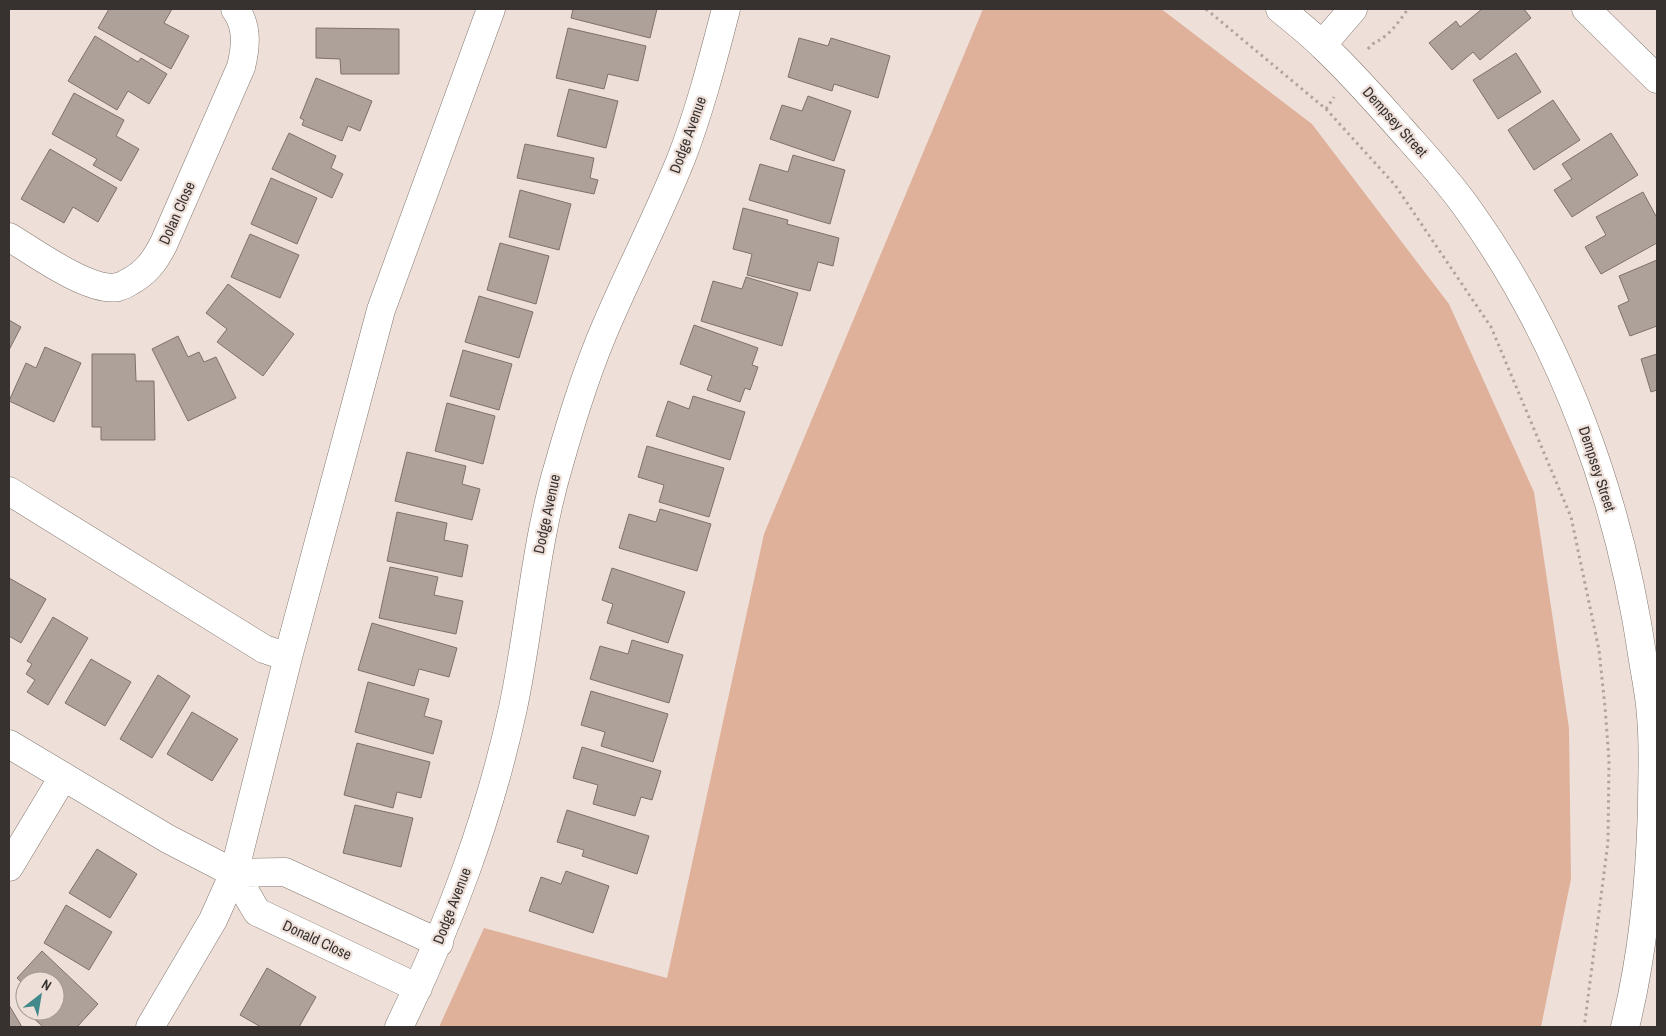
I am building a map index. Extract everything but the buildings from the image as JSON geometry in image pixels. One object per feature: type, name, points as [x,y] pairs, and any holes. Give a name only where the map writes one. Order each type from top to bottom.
[{"type":"street","name":"Dolan Close","points":[[9,237],[78,278],[96,286],[119,287],[147,270],[157,258],[164,244],[241,67],[246,48],[245,32],[241,16],[236,9]]},
{"type":"street","points":[[150,1027],[213,920],[234,873],[288,657],[380,310],[491,9]]},
{"type":"street","name":"Dodge Avenue","points":[[399,1027],[439,943],[469,864],[491,798],[514,703],[540,546],[558,467],[573,418],[604,329],[663,203],[682,156],[709,74],[726,9]]},
{"type":"street","name":"Dempsey Street","points":[[1280,9],[1351,73],[1427,158],[1470,212],[1515,282],[1552,353],[1580,414],[1603,483],[1622,550],[1636,613],[1654,716],[1655,762],[1647,902],[1640,960],[1625,1027]]},
{"type":"street","points":[[1322,45],[1353,9]]},
{"type":"street","points":[[1586,9],[1657,79]]},
{"type":"street","points":[[9,491],[264,649],[288,657]]},
{"type":"street","points":[[9,744],[168,839],[234,873],[285,872],[439,943]]},
{"type":"street","points":[[9,867],[63,777]]},
{"type":"street","name":"Donald Close","points":[[234,873],[257,912],[418,988]]},
{"type":"path","points":[[1206,9],[1326,109],[1394,185],[1491,327],[1571,517],[1598,650],[1609,760],[1608,842],[1583,1027]]},
{"type":"path","points":[[1373,42],[1381,40],[1386,36],[1408,9]]},
{"type":"shaded area","points":[[983,9],[1160,9],[1164,11],[1312,124],[1449,304],[1534,492],[1569,728],[1571,879],[1541,1027],[439,1027],[484,928],[667,978],[764,534]]}]
